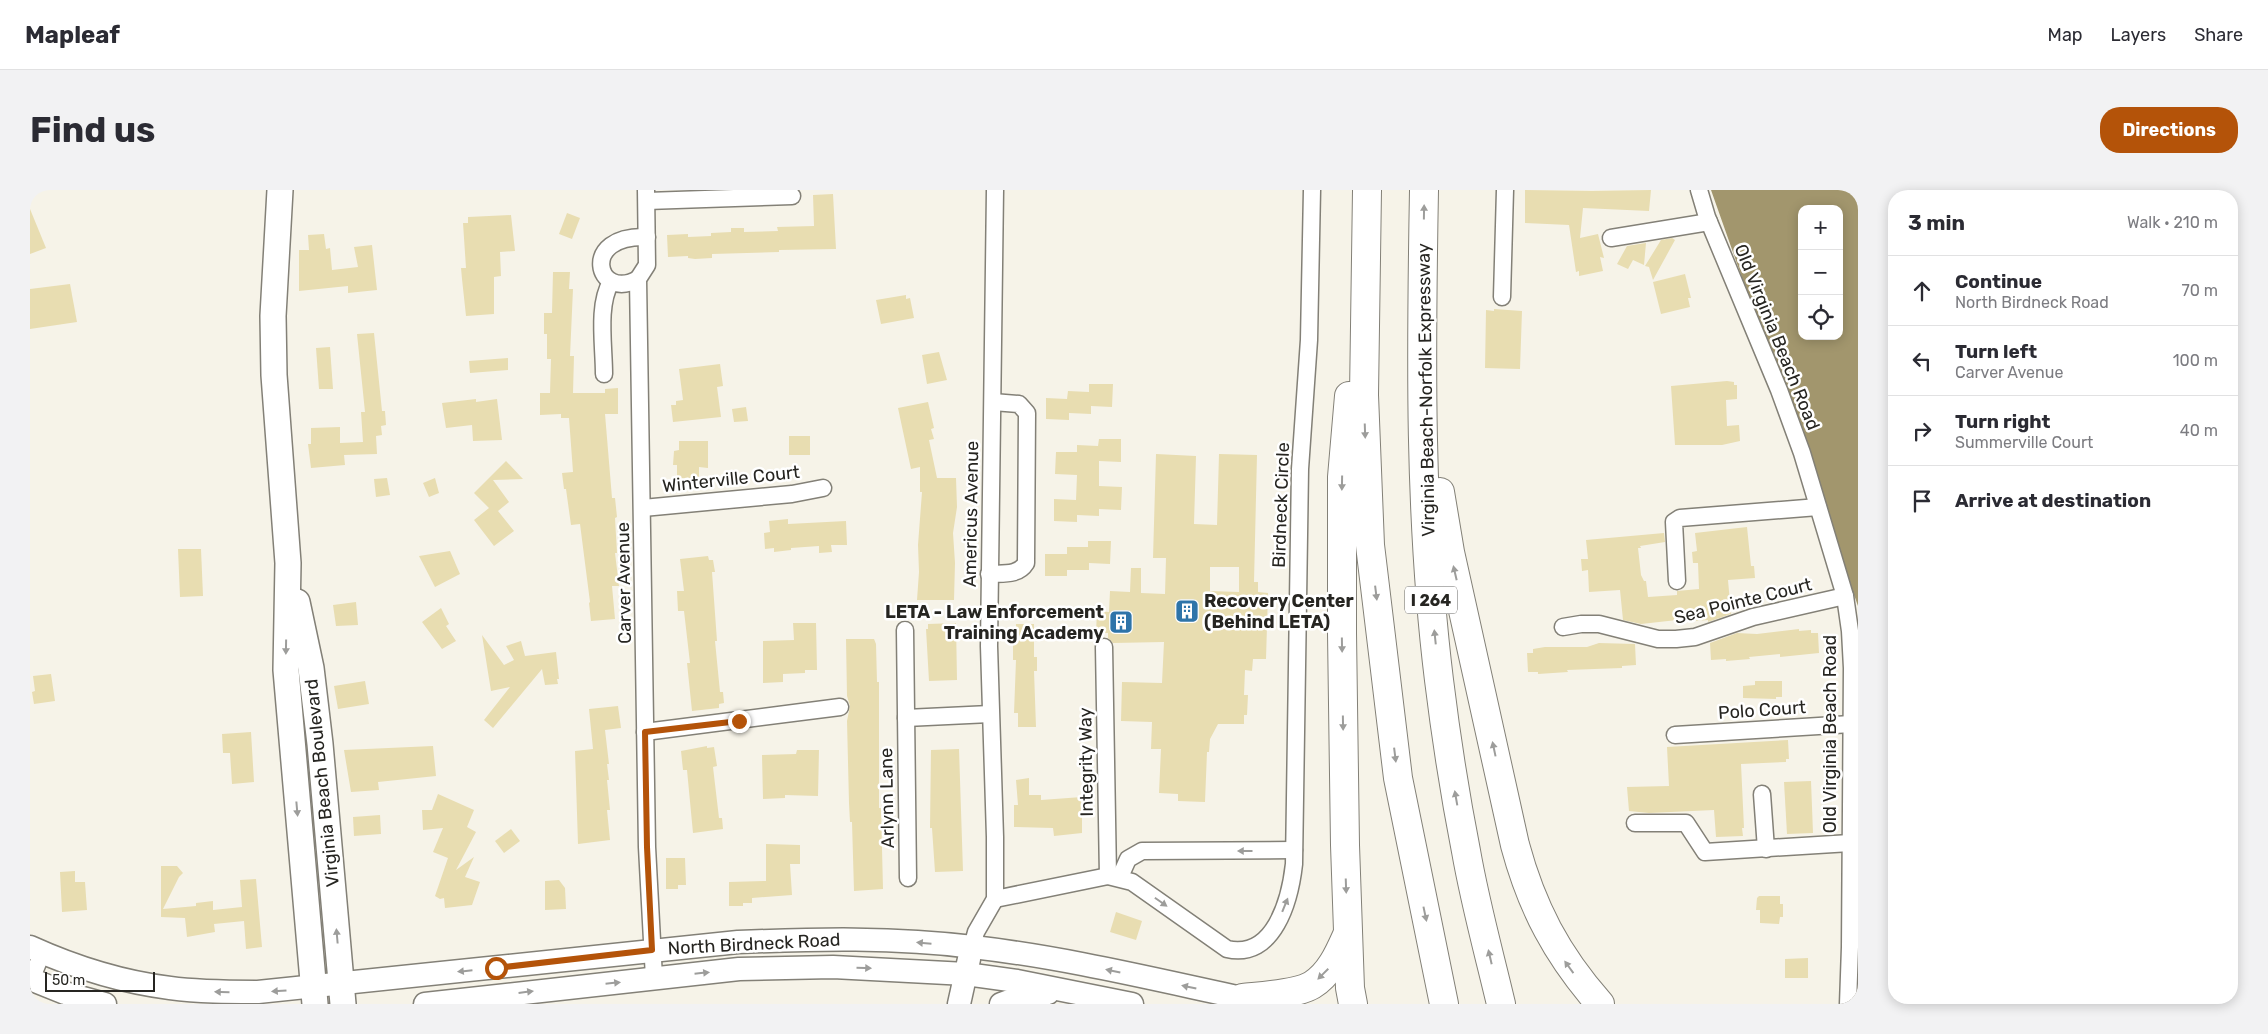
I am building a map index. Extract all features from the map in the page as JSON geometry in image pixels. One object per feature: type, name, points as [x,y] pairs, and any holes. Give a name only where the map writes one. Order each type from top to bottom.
[{"type":"highway","points":[[1353,1004],[1350,988],[1348,934],[1342,633],[1342,477],[1367,190]]},
{"type":"highway","points":[[1367,190],[1364,395],[1370,545],[1398,778],[1443,1001]]},
{"type":"highway","name":"Virginia Beach-Norfolk Expressway","points":[[1424,190],[1422,446],[1430,590],[1439,679],[1466,853],[1501,1004]]},
{"type":"highway","points":[[1422,342],[1450,552],[1515,845],[1524,877],[1536,908],[1551,938],[1574,974],[1600,1004]]},
{"type":"highway","points":[[1243,998],[1286,992],[1312,985],[1335,962],[1348,934]]},
{"type":"main road","name":"Virginia Beach Boulevard","points":[[280,190],[273,316],[274,374],[288,563],[286,670],[314,996]]},
{"type":"main road","name":"Virginia Beach Boulevard","points":[[288,563],[311,668],[342,994]]},
{"type":"main road","name":"North Birdneck Road","points":[[36,950],[99,972],[169,988],[211,992],[258,992],[314,996],[342,994],[652,950],[738,942],[801,939],[890,940],[972,946],[1091,966],[1271,1004]]},
{"type":"main road","points":[[958,1004],[972,946]]},
{"type":"main road","name":"North Birdneck Road","points":[[426,1004],[739,969],[833,967],[966,974],[1132,1004]]},
{"type":"main road","points":[[30,980],[65,993],[105,1004]]},
{"type":"main road","points":[[1001,1004],[1020,996],[1067,991]]},
{"type":"street","name":"Americus Avenue","points":[[994,900],[995,837],[990,714],[989,574],[995,190]]},
{"type":"street","name":"Birdneck Circle","points":[[1114,877],[1132,882],[1227,949],[1238,951],[1251,950],[1265,941],[1286,905],[1292,883],[1294,850],[1300,469],[1309,340],[1312,190]]},
{"type":"street","points":[[1502,297],[1505,190]]},
{"type":"street","name":"Old Virginia Beach Road","points":[[1699,190],[1709,222],[1779,390],[1845,596],[1850,631],[1854,844],[1848,1004]]},
{"type":"street","points":[[647,196],[792,196]]},
{"type":"street","name":"Carver Avenue","points":[[647,196],[647,265],[638,279],[647,847],[654,978]]},
{"type":"street","points":[[1611,238],[1709,222]]},
{"type":"street","points":[[638,279],[630,284],[621,285],[611,282],[602,269],[601,260],[609,246],[622,238],[647,237]]},
{"type":"street","points":[[604,374],[603,304],[605,291],[611,282]]},
{"type":"street","points":[[989,574],[1016,573],[1022,569],[1026,563],[1027,547],[1027,413],[1019,404],[993,402]]},
{"type":"street","name":"Winterville Court","points":[[643,508],[792,494],[823,488]]},
{"type":"street","points":[[1677,581],[1674,522],[1680,518],[1818,507]]},
{"type":"street","name":"Sea Pointe Court","points":[[1563,627],[1599,624],[1658,639],[1695,637],[1753,617],[1845,596]]},
{"type":"street","name":"Arlynn Lane","points":[[905,630],[908,878]]},
{"type":"street","name":"Integrity Way","points":[[1104,647],[1114,877]]},
{"type":"street","points":[[645,732],[840,707]]},
{"type":"street","points":[[906,718],[990,714]]},
{"type":"street","name":"Polo Court","points":[[1675,735],[1851,724]]},
{"type":"street","points":[[1762,794],[1766,849]]},
{"type":"street","points":[[1635,823],[1686,823],[1704,852],[1854,844]]},
{"type":"street","points":[[972,946],[982,919],[991,909],[994,900],[1114,877],[1128,859],[1142,851],[1294,850]]},
{"type":"street","points":[[30,980],[36,950]]},
{"type":"shaded area","points":[[1711,190],[1858,190],[1858,606]]},
{"type":"building","points":[[1525,190],[1651,190],[1649,211],[1583,208],[1580,238],[1598,234],[1604,258],[1600,257],[1603,271],[1579,276],[1579,271],[1576,272],[1569,225],[1525,223]]},
{"type":"building","points":[[833,194],[836,249],[712,254],[712,258],[695,259],[688,258],[688,256],[668,257],[667,235],[688,234],[688,237],[711,236],[711,233],[731,232],[731,228],[744,228],[744,232],[778,231],[777,227],[814,226],[813,195]]},
{"type":"building","points":[[30,209],[46,248],[30,254]]},
{"type":"building","points":[[567,213],[580,218],[572,239],[559,234]]},
{"type":"building","points":[[511,215],[515,251],[500,252],[501,276],[494,277],[494,314],[466,316],[461,268],[466,268],[463,223],[468,223],[468,217]]},
{"type":"building","points":[[324,234],[326,249],[330,248],[332,270],[358,267],[354,247],[372,245],[377,290],[348,293],[348,286],[299,291],[299,250],[309,250],[308,235]]},
{"type":"building","points":[[1672,238],[1675,240],[1653,280],[1649,267],[1645,266],[1661,240]]},
{"type":"building","points":[[1646,243],[1644,265],[1633,260],[1628,269],[1617,264],[1627,246]]},
{"type":"building","points":[[553,272],[570,272],[569,289],[573,289],[570,356],[574,356],[573,393],[605,393],[605,389],[618,388],[618,414],[605,414],[612,498],[615,498],[617,517],[615,518],[617,553],[615,553],[619,586],[612,586],[615,619],[591,621],[580,524],[571,525],[562,473],[573,472],[569,418],[561,418],[561,414],[540,415],[540,393],[550,393],[551,359],[547,359],[547,334],[544,334],[544,313],[552,313]]},
{"type":"building","points":[[1685,274],[1691,298],[1688,298],[1690,307],[1661,314],[1653,282]]},
{"type":"building","points":[[70,284],[77,322],[30,329],[30,289]]},
{"type":"building","points":[[906,295],[906,299],[910,298],[914,318],[881,324],[876,300]]},
{"type":"building","points":[[1494,309],[1522,311],[1520,369],[1485,368],[1486,310],[1494,311]]},
{"type":"building","points":[[374,333],[382,411],[385,411],[386,425],[381,426],[382,435],[376,436],[377,454],[344,455],[345,465],[311,468],[308,444],[311,444],[311,428],[340,427],[340,443],[363,442],[361,412],[365,412],[357,334]]},
{"type":"building","points":[[330,347],[333,389],[319,389],[316,348]]},
{"type":"building","points":[[939,352],[947,380],[927,384],[922,355]]},
{"type":"building","points":[[508,358],[508,370],[470,373],[469,361]]},
{"type":"building","points":[[720,364],[723,386],[717,387],[721,417],[673,422],[671,405],[676,405],[676,401],[683,400],[679,369]]},
{"type":"building","points":[[1734,382],[1734,385],[1737,385],[1737,399],[1726,400],[1727,426],[1739,425],[1740,441],[1722,445],[1675,445],[1671,386]]},
{"type":"building","points":[[1089,384],[1113,384],[1112,407],[1091,406],[1091,414],[1069,413],[1069,420],[1046,419],[1046,398],[1067,399],[1068,391],[1089,392]]},
{"type":"building","points":[[476,399],[476,402],[497,399],[502,440],[473,441],[472,425],[446,428],[442,403]]},
{"type":"building","points":[[928,402],[934,428],[931,429],[934,439],[929,440],[937,478],[956,478],[957,507],[953,533],[955,563],[954,600],[917,600],[918,545],[922,492],[920,492],[920,467],[911,469],[898,408]]},
{"type":"building","points":[[746,407],[748,421],[734,422],[732,409]]},
{"type":"building","points":[[789,436],[810,436],[810,455],[789,455]]},
{"type":"building","points":[[1099,439],[1121,439],[1121,462],[1099,461],[1099,486],[1122,487],[1121,510],[1099,509],[1099,516],[1077,515],[1077,522],[1054,521],[1054,499],[1076,500],[1077,475],[1055,474],[1056,452],[1077,452],[1077,445],[1098,446]]},
{"type":"building","points":[[679,441],[708,441],[708,468],[699,467],[699,483],[677,483],[677,465],[673,465],[674,451],[679,450]]},
{"type":"building","name":"Recovery Center (Behind LETA)","points":[[1156,454],[1196,456],[1194,524],[1217,525],[1219,454],[1257,455],[1254,582],[1258,582],[1258,592],[1268,593],[1266,659],[1253,659],[1252,671],[1245,670],[1244,695],[1248,695],[1247,715],[1244,715],[1244,724],[1218,724],[1210,739],[1209,752],[1207,752],[1205,802],[1178,801],[1178,794],[1159,793],[1161,749],[1151,749],[1152,722],[1121,721],[1122,682],[1162,683],[1164,642],[1113,643],[1108,638],[1108,633],[1096,633],[1097,611],[1109,612],[1110,591],[1130,592],[1131,568],[1141,568],[1141,593],[1165,594],[1166,558],[1153,558]],"holes":[[[1210,567],[1239,567],[1239,592],[1210,591]]]},
{"type":"building","points":[[506,461],[523,479],[493,480],[509,502],[498,511],[514,531],[494,546],[474,520],[489,508],[474,493]]},
{"type":"building","points":[[387,478],[390,495],[376,497],[374,479]]},
{"type":"building","points":[[435,478],[439,493],[429,497],[423,483]]},
{"type":"building","points":[[788,519],[788,524],[846,521],[847,545],[831,545],[832,552],[819,553],[819,546],[791,548],[791,550],[774,552],[774,548],[765,549],[764,533],[770,532],[769,521]]},
{"type":"building","points":[[1747,527],[1751,566],[1754,566],[1755,578],[1728,580],[1731,614],[1708,622],[1708,620],[1695,621],[1695,618],[1641,624],[1623,620],[1620,590],[1589,592],[1588,570],[1582,571],[1581,559],[1588,559],[1586,540],[1664,533],[1665,542],[1640,546],[1641,548],[1638,548],[1641,575],[1644,581],[1646,581],[1648,597],[1677,595],[1677,591],[1699,589],[1698,563],[1693,563],[1692,552],[1697,551],[1695,533]]},
{"type":"building","points":[[1088,541],[1111,541],[1110,564],[1089,563],[1089,570],[1067,570],[1067,576],[1045,576],[1045,554],[1067,554],[1067,547],[1088,547]]},
{"type":"building","points":[[178,549],[201,549],[203,596],[180,597]]},
{"type":"building","points":[[450,551],[460,574],[435,587],[419,556]]},
{"type":"building","points":[[708,556],[709,560],[713,560],[715,572],[712,572],[717,641],[715,641],[720,692],[723,692],[724,703],[719,704],[719,708],[692,711],[687,663],[690,663],[684,611],[678,611],[677,591],[684,591],[680,559]]},
{"type":"building","points":[[356,602],[358,625],[336,626],[333,605]]},
{"type":"building","points":[[441,608],[449,624],[446,626],[456,641],[442,649],[422,622]]},
{"type":"building","points":[[793,623],[816,623],[817,670],[805,670],[805,673],[783,674],[783,682],[763,683],[763,641],[794,640]]},
{"type":"building","points":[[956,623],[957,680],[929,681],[926,629],[928,629],[928,624]]},
{"type":"building","points":[[1016,624],[1034,624],[1034,657],[1037,657],[1037,671],[1034,671],[1036,727],[1018,727],[1018,713],[1014,713],[1016,660],[1013,660],[1013,638],[1016,638]]},
{"type":"building","points":[[1799,629],[1799,631],[1811,630],[1811,633],[1818,633],[1819,653],[1780,657],[1780,654],[1726,661],[1726,659],[1711,660],[1710,643],[1737,633],[1757,634]]},
{"type":"building","points":[[482,635],[504,665],[514,660],[506,646],[521,641],[525,656],[556,652],[558,684],[545,685],[542,669],[493,728],[484,720],[510,687],[491,691]]},
{"type":"building","points":[[846,639],[874,639],[876,644],[877,682],[879,682],[879,808],[881,808],[883,889],[854,891],[852,822],[850,822],[849,803],[847,721],[850,706],[847,696]]},
{"type":"building","points":[[1599,643],[1635,644],[1636,665],[1622,666],[1622,668],[1567,670],[1568,672],[1538,674],[1538,672],[1528,672],[1527,653],[1533,653],[1533,649],[1545,647],[1587,647]]},
{"type":"building","points":[[51,674],[55,701],[34,704],[32,692],[35,691],[33,676]]},
{"type":"building","points":[[365,681],[369,704],[338,709],[334,686]]},
{"type":"building","points":[[1755,681],[1782,681],[1782,697],[1776,697],[1776,699],[1743,698],[1743,686],[1755,685]]},
{"type":"building","points":[[618,706],[621,728],[605,730],[609,764],[607,764],[609,780],[607,780],[610,810],[607,810],[610,840],[578,844],[575,751],[593,749],[589,709]]},
{"type":"building","points":[[251,732],[254,782],[232,784],[230,753],[223,753],[222,734]]},
{"type":"building","points":[[1788,740],[1789,759],[1786,759],[1786,762],[1741,764],[1743,836],[1716,837],[1714,810],[1649,813],[1629,811],[1627,787],[1669,786],[1667,747]]},
{"type":"building","points":[[433,746],[436,776],[378,782],[379,790],[351,792],[344,750]]},
{"type":"building","points":[[707,746],[707,748],[714,747],[717,766],[713,767],[719,818],[722,818],[723,829],[693,833],[687,770],[683,770],[681,751]]},
{"type":"building","points":[[959,749],[963,871],[935,872],[932,828],[930,828],[931,750]]},
{"type":"building","points":[[797,750],[819,750],[818,796],[785,795],[785,798],[763,799],[762,755],[796,754]]},
{"type":"building","points":[[1029,778],[1029,795],[1041,795],[1041,800],[1082,797],[1082,833],[1054,836],[1053,828],[1014,827],[1014,805],[1018,805],[1016,780]]},
{"type":"building","points":[[1811,781],[1813,833],[1787,834],[1784,782]]},
{"type":"building","points":[[438,794],[474,810],[467,827],[476,832],[456,870],[474,857],[465,877],[480,882],[472,905],[445,908],[444,898],[440,899],[435,896],[448,858],[433,852],[443,828],[423,830],[422,810],[432,810]]},
{"type":"building","points":[[380,815],[381,834],[354,836],[353,817]]},
{"type":"building","points":[[511,829],[520,841],[504,853],[495,841]]},
{"type":"building","points":[[766,844],[800,845],[800,864],[790,864],[792,895],[752,898],[752,903],[743,903],[743,906],[729,906],[729,882],[766,881]]},
{"type":"building","points":[[666,858],[685,858],[686,885],[678,885],[678,889],[666,889]]},
{"type":"building","points":[[161,866],[177,866],[183,873],[179,877],[163,909],[196,906],[196,903],[213,901],[213,910],[242,907],[240,880],[256,879],[262,947],[246,949],[244,921],[214,924],[215,932],[187,937],[185,918],[161,917]]},
{"type":"building","points":[[75,871],[75,882],[85,882],[87,910],[62,912],[60,872]]},
{"type":"building","points":[[559,880],[565,888],[566,909],[545,910],[545,881]]},
{"type":"building","points":[[1759,896],[1780,896],[1780,904],[1783,904],[1783,917],[1780,917],[1779,924],[1760,923],[1760,910],[1756,910],[1757,898]]},
{"type":"building","points":[[1116,912],[1142,921],[1136,940],[1110,932]]},
{"type":"building","points":[[1808,958],[1808,978],[1785,978],[1785,959]]},
{"type":"place","name":"Recovery Center (Behind LETA)","points":[[1187,611]]},
{"type":"place","name":"LETA - Law Enforcement Training Academy","points":[[1121,622]]},
{"type":"route","points":[[496,968],[652,950],[647,847],[645,732],[739,721]]}]
